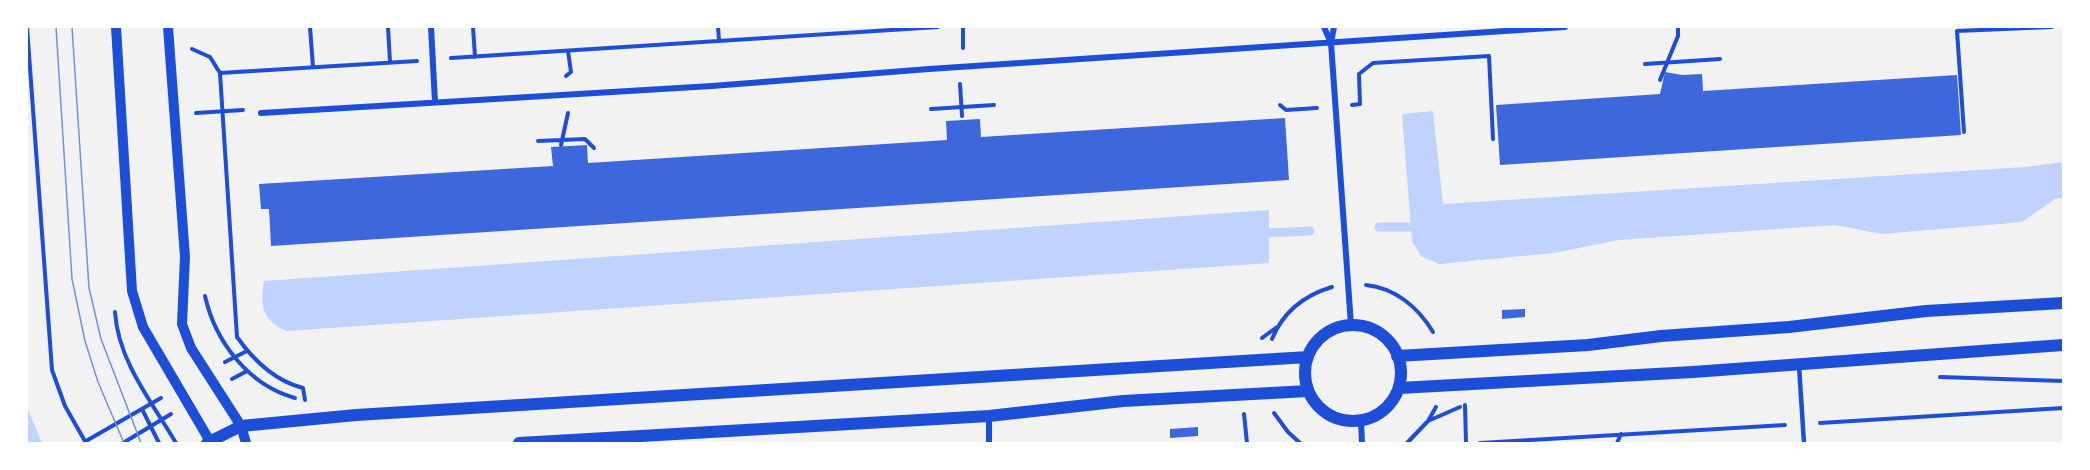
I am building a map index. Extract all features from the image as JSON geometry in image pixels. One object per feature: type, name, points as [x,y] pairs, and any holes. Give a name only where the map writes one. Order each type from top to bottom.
[{"type":"main road","points":[[1397,356],[1588,345],[1661,336],[1789,327],[1926,311],[2063,303]]},
{"type":"main road","points":[[1351,325],[1366,327],[1379,333],[1390,343],[1397,356],[1401,372],[1399,388],[1384,409],[1361,421],[1345,420],[1329,415],[1317,405],[1308,391],[1305,368],[1308,357],[1324,334],[1351,325]]},
{"type":"main road","points":[[1399,388],[1799,364],[2063,345]]},
{"type":"main road","points":[[209,442],[241,426],[306,420],[1308,357]]},
{"type":"main road","points":[[519,443],[988,416],[1123,401],[1268,395],[1308,391]]},
{"type":"street","points":[[116,27],[132,291],[143,327],[209,442]]},
{"type":"street","points":[[168,27],[185,257],[182,324],[196,357],[241,426],[246,443]]},
{"type":"street","points":[[431,27],[435,102]]},
{"type":"street","points":[[1324,27],[1331,43]]},
{"type":"street","points":[[1334,27],[1331,43],[1351,325]]},
{"type":"street","points":[[261,112],[1565,27]]},
{"type":"street","points":[[988,416],[989,443]]},
{"type":"street","points":[[1361,421],[1362,443]]},
{"type":"lane","points":[[1799,364],[1804,443]]},
{"type":"path","points":[[27,27],[52,370],[65,406],[86,443]]},
{"type":"path","points":[[310,27],[313,67]]},
{"type":"path","points":[[388,27],[390,62]]},
{"type":"path","points":[[473,27],[475,57]]},
{"type":"path","points":[[718,27],[719,40]]},
{"type":"path","points":[[220,73],[938,27]]},
{"type":"path","points":[[1660,80],[1678,36],[1678,27]]},
{"type":"path","points":[[1964,132],[1957,32],[2052,27]]},
{"type":"path","points":[[192,49],[210,57],[220,73],[237,337],[247,351],[272,375],[286,384],[303,388],[306,420]]},
{"type":"path","points":[[1280,105],[1286,110],[1360,104],[1359,74],[1373,63],[1489,56],[1493,139]]},
{"type":"path","points":[[1645,64],[1720,60]]},
{"type":"path","points":[[1952,62],[1959,61]]},
{"type":"path","points":[[1491,93],[1497,92]]},
{"type":"path","points":[[931,109],[994,105]]},
{"type":"path","points":[[196,125],[196,113],[252,109],[261,112]]},
{"type":"path","points":[[538,141],[585,139],[594,148]]},
{"type":"path","points":[[1266,361],[1276,327],[1296,305],[1321,290],[1348,284],[1369,285],[1388,290],[1406,301],[1427,323],[1440,353]]},
{"type":"path","points":[[205,286],[214,327],[226,347],[247,371]]},
{"type":"path","points":[[1407,443],[1428,421],[1442,385]]},
{"type":"path","points":[[1268,395],[1276,415],[1288,432],[1300,443]]},
{"type":"path","points":[[1480,443],[2063,408]]},
{"type":"path","points":[[142,409],[159,443]]},
{"type":"path","points":[[1617,443],[1621,435]]},
{"type":"water","points":[[1433,111],[1443,204],[2025,167],[2063,162],[2063,198],[2055,199],[2022,222],[1882,234],[1835,225],[1619,240],[1554,253],[1439,264],[1421,256],[1412,241],[1402,114]]},
{"type":"water","points":[[1269,210],[1269,263],[287,331],[272,323],[265,311],[262,297],[264,281]]},
{"type":"water","points":[[27,407],[42,443],[27,443]]},
{"type":"building","points":[[1665,72],[1682,75],[1702,74],[1703,91],[1957,75],[1961,135],[1500,165],[1496,105],[1660,94]]},
{"type":"building","points":[[1285,118],[1289,180],[271,246],[269,209],[261,209],[259,184],[553,166],[551,147],[587,145],[588,163],[947,140],[946,121],[980,119],[981,137]]},
{"type":"building","points":[[1525,309],[1525,317],[1502,319],[1502,310]]},
{"type":"building","points":[[1198,427],[1198,436],[1170,438],[1170,429]]},
{"type":"waterway","points":[[1379,227],[1410,227]]},
{"type":"waterway","points":[[1269,233],[1310,231]]},
{"type":"tram line","points":[[56,27],[72,279],[85,341],[98,382],[124,443]]},
{"type":"tram line","points":[[72,27],[89,288],[101,339],[141,443]]}]
